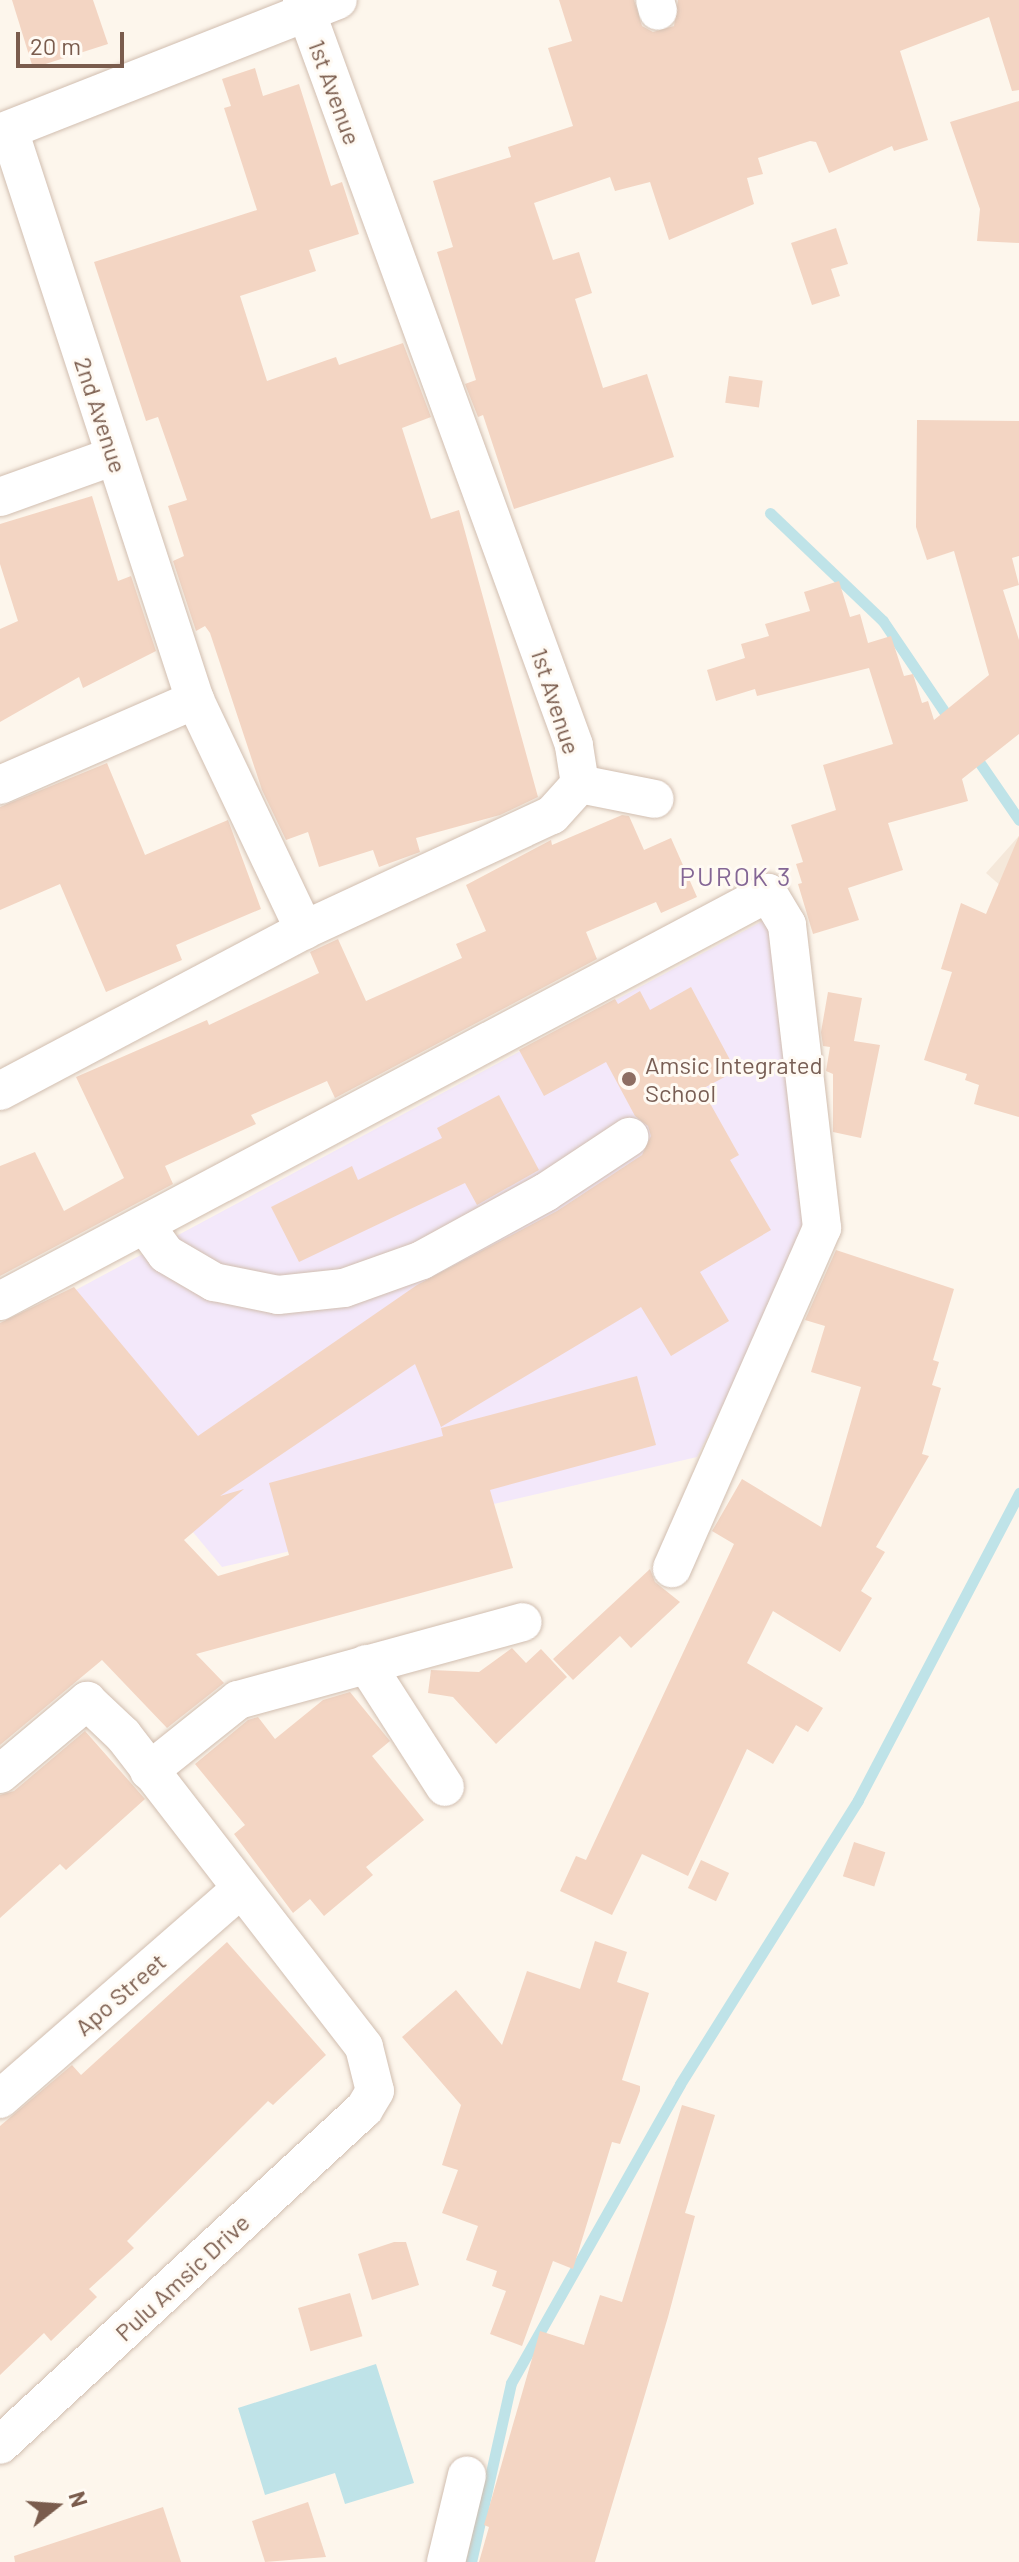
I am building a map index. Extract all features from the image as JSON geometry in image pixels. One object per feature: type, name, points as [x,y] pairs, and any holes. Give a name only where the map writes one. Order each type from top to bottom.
[{"type":"street","points":[[4,132],[316,5]]},
{"type":"street","name":"1st Avenue","points":[[0,1091],[304,930],[552,815],[580,784],[574,745],[316,5]]},
{"type":"street","name":"2nd Avenue","points":[[4,132],[195,700],[304,930]]},
{"type":"street","points":[[0,497],[114,456]]},
{"type":"street","points":[[0,785],[195,700]]},
{"type":"street","points":[[580,784],[655,799]]},
{"type":"street","points":[[0,1301],[768,893],[787,925],[822,1228],[672,1568]]},
{"type":"street","points":[[145,1225],[166,1254],[214,1282],[278,1295],[344,1288],[422,1260],[546,1192],[629,1137]]},
{"type":"street","points":[[149,1771],[238,1700],[523,1622]]},
{"type":"street","points":[[366,1664],[445,1787]]},
{"type":"street","points":[[0,1774],[87,1701],[123,1735],[240,1890]]},
{"type":"street","name":"Apo Street","points":[[0,2099],[240,1890]]},
{"type":"street","name":"Pulu Amsic Drive","points":[[0,2445],[364,2109],[375,2091],[364,2047],[240,1890]]},
{"type":"street","points":[[446,2562],[467,2475]]},
{"type":"shaded area","points":[[1019,836],[1019,902],[986,873]]},
{"type":"shaded area","name":"Amsic Integrated School","points":[[772,916],[806,1242],[697,1457],[222,1567],[18,1321]]},
{"type":"water","points":[[376,2364],[414,2483],[345,2504],[335,2473],[265,2495],[238,2408]]},
{"type":"building","points":[[12,0],[93,0],[108,44],[33,68]]},
{"type":"building","points":[[559,0],[634,0],[642,26],[653,32],[674,26],[678,0],[1019,0],[1019,90],[1012,91],[989,17],[900,51],[928,140],[894,151],[892,146],[829,173],[816,142],[810,141],[758,158],[763,174],[747,178],[754,204],[669,240],[650,182],[615,191],[610,177],[534,203],[553,260],[579,252],[592,293],[575,299],[603,388],[647,374],[674,457],[514,509],[483,415],[478,417],[465,384],[476,380],[437,252],[453,247],[433,181],[511,157],[508,147],[573,126],[548,48],[572,41]]},
{"type":"building","points":[[255,68],[263,96],[299,84],[331,186],[342,182],[359,234],[309,250],[316,271],[240,296],[267,381],[336,357],[339,365],[403,343],[431,417],[402,428],[431,519],[459,510],[538,797],[500,815],[416,838],[420,852],[379,867],[373,850],[319,867],[308,832],[286,840],[262,790],[210,633],[205,626],[196,631],[173,561],[184,556],[168,506],[187,500],[158,417],[146,421],[94,262],[257,210],[224,108],[231,106],[222,79]]},
{"type":"building","points":[[1019,101],[1019,243],[977,241],[980,209],[950,122]]},
{"type":"building","points":[[836,228],[848,264],[831,269],[840,296],[812,305],[791,243]]},
{"type":"building","points":[[729,376],[763,381],[759,407],[725,403]]},
{"type":"building","points":[[917,420],[1019,421],[1019,556],[1012,558],[1019,585],[1003,590],[1019,640],[1019,734],[962,779],[968,801],[888,823],[903,870],[848,888],[859,920],[813,934],[798,884],[802,883],[796,864],[803,862],[791,825],[836,810],[823,765],[893,744],[869,668],[757,696],[755,689],[716,701],[707,670],[745,658],[741,644],[769,636],[765,624],[810,611],[804,592],[839,581],[850,617],[860,614],[868,643],[891,636],[904,676],[913,674],[922,703],[928,701],[934,720],[989,675],[954,551],[927,560],[916,527]]},
{"type":"building","points":[[92,496],[118,581],[131,576],[156,651],[83,688],[79,677],[0,722],[0,629],[18,621],[0,564],[0,524]]},
{"type":"building","points":[[107,763],[145,855],[228,820],[261,909],[176,945],[182,960],[106,992],[60,884],[0,910],[0,807]]},
{"type":"building","points":[[622,815],[629,816],[644,850],[671,838],[697,897],[661,913],[656,902],[586,932],[597,959],[335,1098],[327,1081],[251,1115],[256,1124],[165,1166],[173,1184],[0,1276],[0,1166],[35,1152],[64,1211],[124,1178],[76,1077],[207,1020],[209,1025],[319,973],[310,952],[338,939],[366,1001],[462,958],[456,944],[486,931],[466,885],[551,840],[552,845]]},
{"type":"building","points":[[1019,836],[1019,1117],[974,1104],[979,1085],[965,1080],[967,1074],[924,1060],[952,972],[941,969],[961,903],[986,914]]},
{"type":"building","points":[[691,987],[736,1071],[702,1089],[739,1155],[730,1160],[771,1230],[700,1272],[729,1321],[671,1356],[641,1307],[441,1427],[415,1364],[220,1496],[244,1489],[184,1540],[218,1576],[289,1555],[269,1483],[443,1436],[441,1428],[637,1376],[656,1445],[490,1490],[513,1568],[196,1654],[224,1683],[167,1728],[102,1660],[0,1745],[0,1323],[74,1287],[198,1436],[417,1285],[557,1211],[642,1155],[651,1136],[648,1126],[635,1116],[606,1062],[544,1096],[519,1050],[615,999],[618,1004],[640,991],[650,1010]]},
{"type":"building","points":[[828,992],[862,998],[854,1041],[880,1045],[861,1138],[833,1132],[833,1074],[826,1071],[830,1047],[823,1046],[821,1032]]},
{"type":"building","points":[[499,1095],[539,1170],[477,1205],[465,1183],[299,1262],[271,1207],[352,1166],[358,1180],[442,1138],[437,1128]]},
{"type":"building","points":[[836,1250],[954,1289],[933,1360],[939,1362],[932,1385],[941,1388],[922,1454],[929,1456],[876,1547],[885,1552],[861,1591],[872,1598],[840,1652],[773,1611],[747,1663],[823,1708],[808,1732],[796,1725],[773,1764],[747,1749],[688,1876],[642,1854],[612,1915],[560,1891],[576,1856],[586,1860],[734,1544],[712,1531],[742,1479],[821,1527],[861,1387],[811,1372],[825,1326],[805,1320]]},
{"type":"building","points":[[650,1569],[655,1582],[680,1602],[631,1648],[620,1636],[573,1680],[553,1659]]},
{"type":"building","points":[[512,1648],[526,1663],[541,1649],[567,1677],[496,1744],[453,1697],[428,1693],[431,1670],[479,1672]]},
{"type":"building","points":[[350,1692],[390,1741],[372,1756],[424,1820],[366,1867],[373,1875],[324,1916],[310,1899],[293,1913],[234,1834],[245,1825],[195,1764],[248,1720],[258,1717],[275,1739],[323,1700]]},
{"type":"building","points":[[85,1731],[145,1799],[66,1870],[60,1864],[0,1918],[0,1795],[14,1791]]},
{"type":"building","points":[[854,1842],[885,1852],[874,1886],[843,1876]]},
{"type":"building","points":[[701,1860],[729,1873],[716,1901],[688,1888]]},
{"type":"building","points":[[595,1941],[627,1952],[617,1982],[649,1993],[622,2080],[640,2086],[640,2091],[620,2144],[612,2142],[573,2269],[553,2261],[522,2346],[490,2334],[506,2291],[492,2286],[497,2271],[466,2260],[478,2226],[442,2213],[458,2170],[442,2165],[461,2105],[402,2037],[456,1990],[502,2045],[527,1971],[580,1989]]},
{"type":"building","points":[[227,1942],[326,2055],[273,2105],[268,2101],[127,2241],[134,2248],[89,2289],[97,2297],[51,2341],[44,2333],[0,2375],[0,2126],[72,2065],[81,2075]]},
{"type":"building","points":[[682,2105],[715,2115],[685,2213],[695,2216],[668,2317],[595,2562],[479,2562],[489,2527],[484,2525],[540,2331],[584,2345],[600,2295],[622,2302]]},
{"type":"building","points":[[394,2242],[406,2242],[419,2285],[372,2300],[358,2254]]},
{"type":"building","points":[[350,2293],[362,2336],[310,2351],[298,2308]]},
{"type":"building","points":[[308,2502],[326,2557],[265,2562],[252,2521]]},
{"type":"building","points":[[163,2507],[181,2562],[15,2562],[14,2556]]},
{"type":"waterway","points":[[770,513],[883,621],[952,723]]},
{"type":"waterway","points":[[973,753],[1019,820]]},
{"type":"waterway","points":[[471,2562],[511,2383],[680,2084],[858,1800],[1019,1493]]},
{"type":"place","name":"Amsic Integrated School","points":[[629,1079]]},
{"type":"district","name":"PUROK 3","points":[[736,876]]}]
